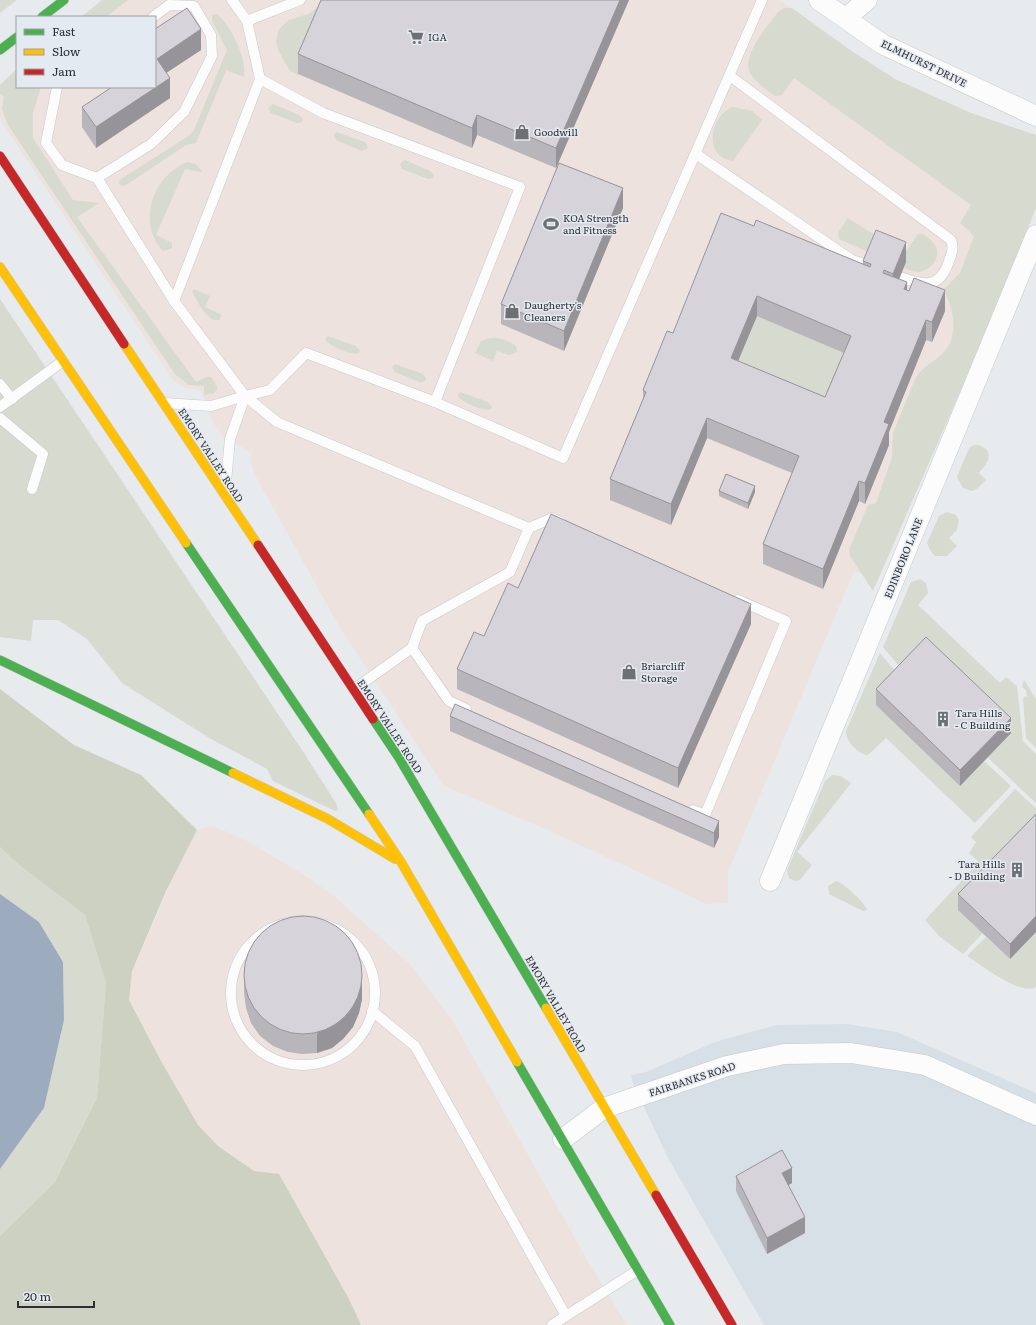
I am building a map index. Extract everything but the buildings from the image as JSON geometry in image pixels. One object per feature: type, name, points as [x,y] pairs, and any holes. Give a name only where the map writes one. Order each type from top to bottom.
[{"type":"main road","points":[[43,16],[64,0]]},
{"type":"main road","points":[[0,50],[16,38]]},
{"type":"main road","name":"EMORY VALLEY ROAD","points":[[0,156],[399,758],[732,1325]]},
{"type":"main road","points":[[0,267],[401,862],[670,1325]]},
{"type":"main road","points":[[0,660],[328,819],[401,862]]},
{"type":"street","name":"ELMHURST DRIVE","points":[[819,0],[882,44],[1036,116]]},
{"type":"street","points":[[846,18],[867,0]]},
{"type":"street","name":"EDINBORO LANE","points":[[770,880],[1036,235]]},
{"type":"street","name":"FAIRBANKS ROAD","points":[[563,1139],[604,1108],[727,1066],[784,1054],[851,1052],[925,1065],[1036,1115]]},
{"type":"lane","points":[[174,301],[260,79],[247,21],[232,0]]},
{"type":"lane","points":[[247,21],[300,0]]},
{"type":"lane","points":[[164,403],[211,406],[270,390],[306,353],[435,402],[563,458],[762,0]]},
{"type":"lane","points":[[97,178],[151,144],[184,112],[212,56],[211,36],[197,3],[169,5],[154,16]]},
{"type":"lane","points":[[730,76],[951,240],[953,248],[946,272],[935,281],[920,284],[900,277]]},
{"type":"lane","points":[[260,79],[322,113],[520,187],[435,402]]},
{"type":"lane","points":[[57,88],[46,143],[62,165],[97,178],[174,301],[245,396],[277,422],[529,528]]},
{"type":"lane","points":[[696,154],[852,260],[869,266]]},
{"type":"lane","points":[[0,407],[63,361]]},
{"type":"lane","points":[[0,384],[12,399]]},
{"type":"lane","points":[[225,496],[230,439],[245,396]]},
{"type":"lane","points":[[0,418],[42,454],[32,489]]},
{"type":"lane","points":[[354,689],[412,648],[422,622],[510,572],[529,528],[552,518],[574,528]]},
{"type":"lane","points":[[684,806],[705,815],[786,621],[727,595]]},
{"type":"lane","points":[[412,648],[449,701],[473,712]]},
{"type":"lane","points":[[297,922],[312,922],[327,925],[341,932],[353,941],[370,966],[374,981],[375,996],[372,1011],[367,1025],[359,1038],[349,1048],[336,1057],[323,1062],[308,1065],[286,1063],[266,1054],[254,1045],[244,1034],[237,1021],[233,1007],[231,992],[233,978],[238,963],[246,950],[256,939],[268,930],[282,924],[297,922]]},
{"type":"lane","points":[[372,1011],[415,1046],[566,1316]]},
{"type":"lane","points":[[552,1325],[638,1270]]},
{"type":"shaded area","points":[[0,0],[17,0],[0,13]]},
{"type":"shaded area","points":[[102,0],[780,0],[850,50],[895,79],[971,113],[1036,135],[1036,208],[1030,224],[962,387],[877,582],[854,571],[728,872],[728,903],[707,904],[552,832],[444,786],[340,628],[256,477],[252,467],[250,452],[222,436],[211,419],[201,391],[184,387],[173,380],[2,122],[0,116],[0,85],[16,70],[16,88],[156,88],[156,16],[82,16]]},
{"type":"shaded area","points":[[102,0],[128,0],[107,16],[82,16]]},
{"type":"shaded area","points":[[329,0],[298,75],[290,71],[278,50],[276,42],[279,29],[289,20],[308,14]]},
{"type":"shaded area","points":[[784,8],[792,8],[850,50],[895,79],[971,113],[1036,135],[1036,208],[962,387],[873,591],[850,556],[849,550],[868,505],[876,503],[892,457],[893,433],[916,377],[922,370],[944,352],[949,346],[952,338],[952,312],[947,296],[943,290],[960,273],[974,236],[960,223],[971,205],[794,78],[782,95],[775,96],[753,78],[748,68],[752,51],[756,42],[768,25],[778,12]]},
{"type":"shaded area","points":[[217,14],[228,26],[237,43],[243,61],[244,77],[226,70],[196,143],[186,145],[126,185],[121,186],[119,182],[121,179],[190,135],[194,130],[227,50],[212,21],[212,15]]},
{"type":"shaded area","points":[[16,70],[16,88],[41,88],[33,113],[33,138],[73,200],[99,203],[77,217],[196,382],[206,377],[211,377],[218,388],[214,393],[204,395],[204,386],[189,385],[175,374],[8,125],[2,109],[4,97],[0,94],[0,85]]},
{"type":"shaded area","points":[[273,104],[299,115],[303,119],[302,122],[297,123],[271,113],[268,108]]},
{"type":"shaded area","points":[[733,107],[752,111],[762,120],[733,161],[723,158],[717,152],[713,144],[713,136],[719,118],[725,111]]},
{"type":"shaded area","points":[[336,132],[365,142],[368,147],[367,149],[362,151],[336,140],[334,135]]},
{"type":"shaded area","points":[[405,160],[430,171],[434,175],[433,178],[428,179],[402,169],[400,164]]},
{"type":"shaded area","points":[[187,162],[196,164],[202,172],[185,169],[156,235],[172,243],[172,248],[163,251],[155,239],[151,227],[150,214],[152,201],[157,189],[165,178],[175,169]]},
{"type":"shaded area","points":[[848,218],[873,234],[874,238],[868,252],[839,239],[838,233]]},
{"type":"shaded area","points":[[918,234],[923,234],[930,240],[935,245],[937,251],[936,259],[931,267],[919,272],[904,268],[904,254]]},
{"type":"shaded area","points":[[194,289],[210,296],[205,307],[222,315],[219,320],[215,320],[207,315],[192,292]]},
{"type":"shaded area","points":[[0,299],[304,753],[336,803],[338,810],[335,811],[273,781],[267,769],[211,739],[122,683],[87,639],[58,620],[33,620],[31,641],[0,637]]},
{"type":"shaded area","points":[[757,316],[851,356],[825,418],[731,378]]},
{"type":"shaded area","points":[[328,336],[356,346],[360,351],[359,353],[356,354],[346,352],[331,345],[325,339]]},
{"type":"shaded area","points":[[490,338],[511,342],[516,346],[517,352],[509,355],[497,351],[493,361],[475,353],[481,341]]},
{"type":"shaded area","points":[[395,364],[423,374],[426,378],[425,381],[421,383],[395,372],[392,367]]},
{"type":"shaded area","points":[[460,392],[488,402],[492,407],[491,409],[483,409],[463,401],[458,395]]},
{"type":"shaded area","points":[[974,445],[979,445],[986,449],[989,456],[986,465],[979,473],[986,480],[978,488],[972,491],[963,488],[957,477],[969,448]]},
{"type":"shaded area","points":[[947,512],[956,515],[959,520],[957,530],[949,538],[957,546],[947,556],[935,556],[927,543],[939,516]]},
{"type":"shaded area","points":[[920,579],[926,583],[928,593],[918,605],[1000,683],[1006,677],[1017,686],[1023,741],[1036,754],[1036,803],[938,708],[883,647],[911,582]]},
{"type":"shaded area","points":[[880,653],[901,678],[876,705],[984,761],[1011,786],[975,823],[886,738],[868,755],[856,750],[850,743],[846,735],[846,731]]},
{"type":"shaded area","points":[[1024,680],[1036,699],[1036,748],[1026,738],[1023,699],[1024,696],[1027,697],[1026,690],[1022,687]]},
{"type":"shaded area","points":[[832,775],[841,776],[851,783],[797,852],[812,865],[800,880],[795,881],[789,878],[787,870],[825,781]]},
{"type":"shaded area","points":[[1015,789],[1036,808],[1036,829],[959,910],[983,933],[963,954],[940,937],[925,920],[979,862],[969,853],[976,842],[971,837]]},
{"type":"shaded area","points":[[213,826],[242,838],[303,874],[334,896],[411,965],[454,1023],[590,1265],[627,1325],[361,1325],[349,1299],[279,1174],[254,1171],[218,1146],[198,1125],[161,1061],[129,1000],[132,971],[180,862],[197,830]]},
{"type":"shaded area","points":[[0,847],[19,865],[85,915],[106,983],[97,1098],[55,1182],[0,1236],[0,1169],[44,1108],[64,1020],[63,962],[39,922],[0,894]]},
{"type":"shaded area","points":[[836,881],[844,885],[854,894],[867,910],[863,911],[829,894],[828,886]]},
{"type":"shaded area","points":[[1036,932],[1036,987],[1030,989],[1021,988],[1011,984],[967,956],[986,937],[1010,959]]},
{"type":"shaded area","points":[[847,1024],[897,1032],[1036,1093],[1036,1325],[764,1325],[668,1158],[633,1084],[631,1075],[646,1072],[715,1042],[776,1025]]},
{"type":"green space","points":[[0,689],[74,745],[141,775],[197,830],[166,891],[132,971],[129,1000],[161,1061],[198,1125],[218,1146],[254,1171],[279,1174],[349,1299],[361,1325],[0,1325],[0,1236],[55,1182],[97,1098],[106,983],[85,915],[19,865],[0,847]]},
{"type":"water","points":[[0,894],[39,922],[63,962],[64,1020],[44,1108],[0,1169]]},
{"type":"traffic: fast","points":[[43,16],[64,0]]},
{"type":"traffic: fast","points":[[0,50],[16,38]]},
{"type":"traffic: fast","points":[[186,543],[369,814]]},
{"type":"traffic: fast","points":[[0,660],[233,773]]},
{"type":"traffic: fast","points":[[373,719],[399,758],[546,1008]]},
{"type":"traffic: fast","points":[[517,1062],[670,1325]]},
{"type":"traffic: slow","points":[[0,267],[186,543]]},
{"type":"traffic: slow","points":[[124,344],[258,545]]},
{"type":"traffic: slow","points":[[233,773],[328,819],[395,859]]},
{"type":"traffic: slow","points":[[369,814],[401,862],[517,1062]]},
{"type":"traffic: slow","points":[[546,1008],[656,1195]]},
{"type":"traffic: jam","points":[[0,156],[124,344]]},
{"type":"traffic: jam","points":[[258,545],[373,719]]},
{"type":"traffic: jam","points":[[656,1195],[732,1325]]},
{"type":"place","name":"IGA","points":[[416,37]]},
{"type":"place","name":"Goodwill","points":[[522,132]]},
{"type":"place","name":"KOA Strength and Fitness","points":[[551,224]]},
{"type":"place","name":"Daugherty's Cleaners","points":[[512,311]]},
{"type":"place","name":"Briarcliff Storage","points":[[629,672]]},
{"type":"place","name":"Tara Hills - C Building","points":[[943,719]]},
{"type":"place","name":"Tara Hills - D Building","points":[[1017,870]]}]
